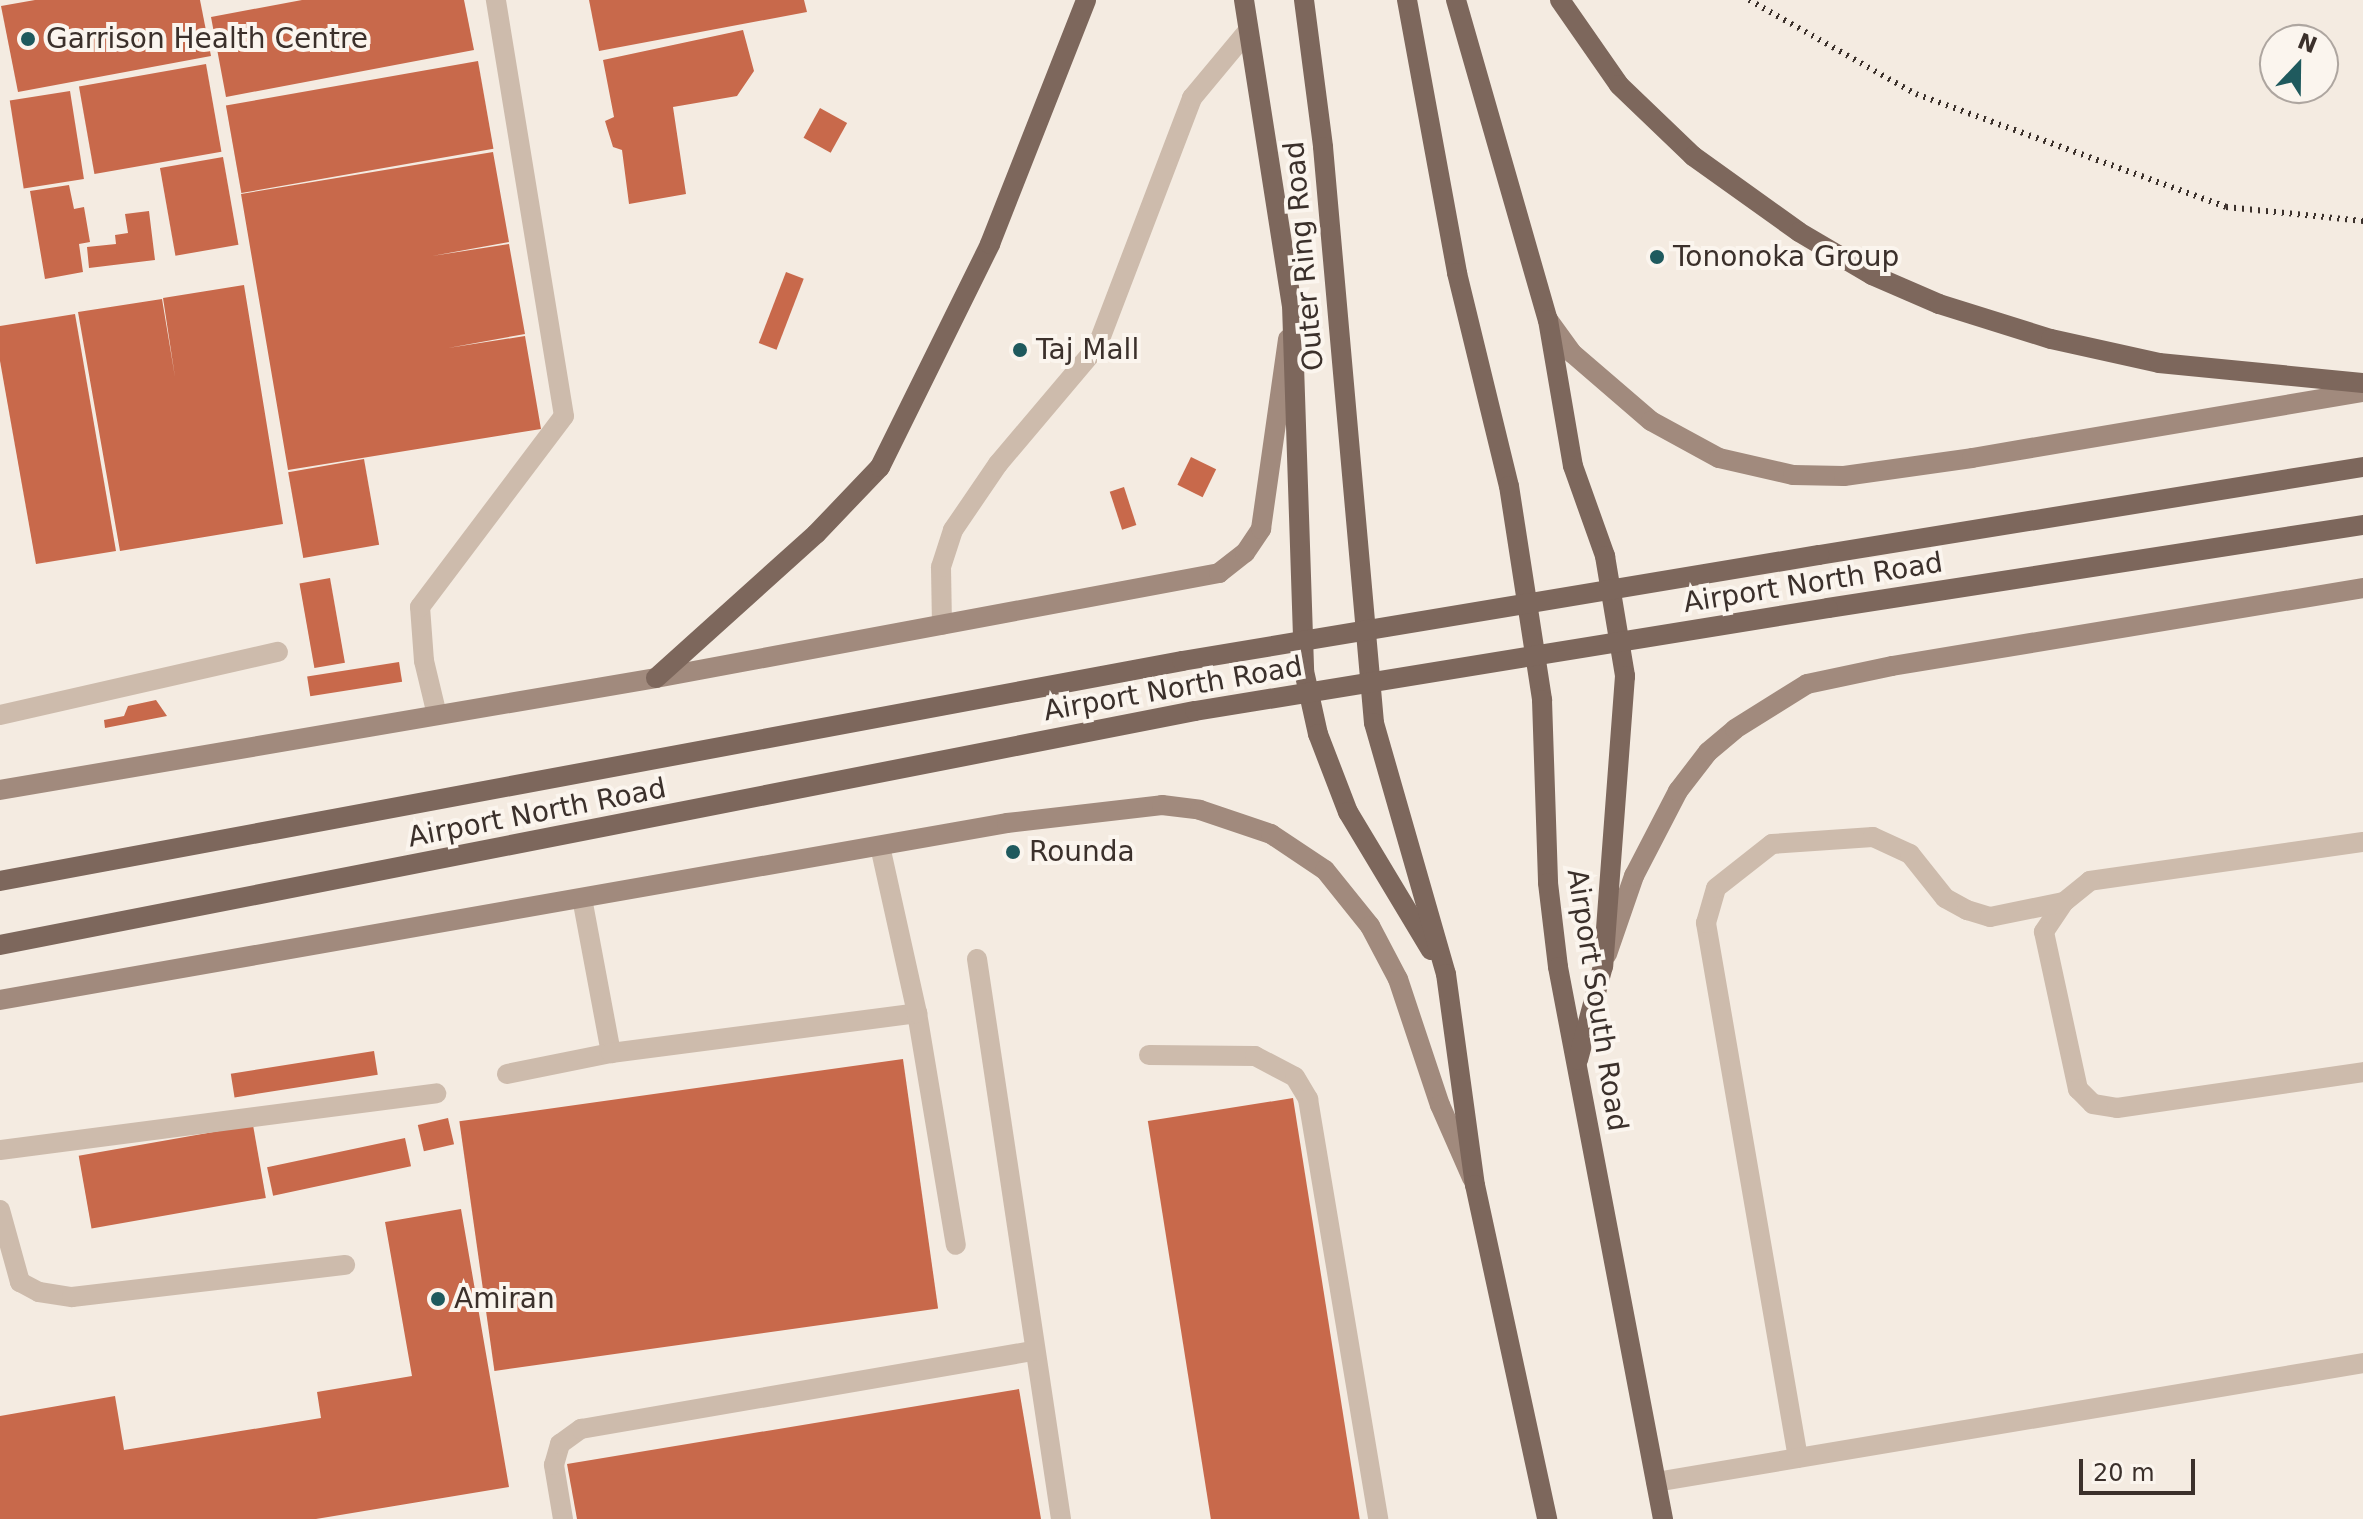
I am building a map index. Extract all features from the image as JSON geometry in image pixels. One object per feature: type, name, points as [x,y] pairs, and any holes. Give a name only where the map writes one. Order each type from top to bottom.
[{"type":"main road","points":[[656,678],[816,534],[880,467],[990,244],[1086,0]]},
{"type":"main road","points":[[1244,0],[1292,305],[1304,671],[1318,734],[1348,812],[1446,974],[1475,1185],[1547,1519]]},
{"type":"main road","name":"Outer Ring Road","points":[[1304,0],[1323,147],[1374,723],[1446,974]]},
{"type":"main road","name":"Airport South Road","points":[[1407,0],[1457,273],[1509,486],[1542,700],[1548,883],[1558,967],[1663,1519]]},
{"type":"main road","points":[[1456,0],[1548,320],[1573,466],[1605,556],[1625,676],[1603,966]]},
{"type":"main road","points":[[1560,0],[1619,85],[1693,156],[1799,232],[1872,275],[1939,304],[2051,339],[2159,363],[2363,383]]},
{"type":"main road","points":[[0,790],[656,678],[1219,573],[1245,553],[1261,529],[1292,305]]},
{"type":"main road","points":[[1548,320],[1583,364],[1651,421],[1719,458],[1793,475],[1844,476],[1972,458],[2363,392]]},
{"type":"main road","name":"Airport North Road","points":[[0,881],[1182,661],[2363,467]]},
{"type":"main road","name":"Airport North Road","points":[[0,945],[136,922],[1195,711],[2363,525]]},
{"type":"main road","points":[[1577,1064],[1603,966],[1634,876],[1678,791],[1708,752],[1735,729],[1807,684],[1892,666],[2363,588]]},
{"type":"main road","points":[[0,1000],[1007,823],[1162,805],[1232,818],[1271,834],[1325,870],[1386,954],[1440,1105],[1475,1185]]},
{"type":"lane","points":[[437,715],[424,661],[420,607],[564,416],[496,0]]},
{"type":"lane","points":[[942,625],[941,567],[953,530],[998,464],[1097,347],[1192,98],[1247,32]]},
{"type":"lane","points":[[0,715],[278,652]]},
{"type":"lane","points":[[1798,1458],[1706,923],[1716,888],[1772,844],[1873,837],[1910,854],[1945,898],[1967,910],[1990,917],[2064,902]]},
{"type":"lane","points":[[2363,842],[2090,881],[2064,902],[2044,932],[2078,1089],[2093,1104],[2117,1108],[2363,1072]]},
{"type":"lane","points":[[880,846],[917,1013],[956,1245]]},
{"type":"lane","points":[[582,898],[611,1053]]},
{"type":"lane","points":[[977,959],[1061,1519]]},
{"type":"lane","points":[[507,1074],[611,1053],[917,1013]]},
{"type":"lane","points":[[1149,1055],[1255,1056],[1295,1077],[1308,1099],[1378,1519]]},
{"type":"lane","points":[[0,1150],[436,1093]]},
{"type":"lane","points":[[0,1210],[20,1282],[39,1292],[72,1297],[345,1265]]},
{"type":"lane","points":[[563,1519],[554,1465],[560,1444],[581,1429],[1034,1351]]},
{"type":"lane","points":[[1656,1482],[2363,1363]]},
{"type":"building","points":[[35,0],[200,0],[211,56],[18,92],[1,6]]},
{"type":"building","points":[[302,0],[464,0],[474,50],[226,97],[211,17]]},
{"type":"building","points":[[589,0],[804,0],[807,12],[599,51]]},
{"type":"building","points":[[743,30],[754,71],[737,96],[673,107],[686,194],[629,204],[622,150],[613,147],[605,121],[614,117],[603,60]]},
{"type":"building","points":[[478,61],[493,149],[241,193],[226,105]]},
{"type":"building","points":[[206,64],[221,152],[94,174],[79,86]]},
{"type":"building","points":[[70,91],[84,179],[24,188],[10,101]]},
{"type":"building","points":[[820,108],[847,123],[831,153],[804,138]]},
{"type":"building","points":[[493,152],[509,242],[432,256],[509,244],[525,334],[448,348],[525,336],[541,429],[288,470],[241,194]]},
{"type":"building","points":[[223,157],[238,245],[175,256],[160,168]]},
{"type":"building","points":[[69,185],[74,209],[84,207],[90,242],[79,244],[83,272],[45,279],[30,191]]},
{"type":"building","points":[[149,211],[155,260],[89,268],[87,247],[116,244],[115,235],[128,233],[125,214]]},
{"type":"building","points":[[786,272],[804,279],[777,350],[759,343]]},
{"type":"building","points":[[244,285],[283,524],[120,551],[78,312],[162,299],[175,377],[163,298]]},
{"type":"building","points":[[75,314],[116,551],[36,564],[0,361],[0,326]]},
{"type":"building","points":[[1191,457],[1216,469],[1203,497],[1177,485]]},
{"type":"building","points":[[364,459],[379,545],[303,558],[288,472]]},
{"type":"building","points":[[1124,487],[1136,525],[1122,530],[1110,492]]},
{"type":"building","points":[[330,578],[345,663],[314,668],[299,583]]},
{"type":"building","points":[[399,662],[402,682],[310,696],[307,677]]},
{"type":"building","points":[[156,700],[167,716],[105,728],[104,720],[124,716],[128,706]]},
{"type":"building","points":[[374,1051],[378,1075],[235,1097],[231,1074]]},
{"type":"building","points":[[903,1059],[938,1309],[494,1371],[459,1121]]},
{"type":"building","points":[[1293,1098],[1360,1519],[1211,1519],[1148,1121]]},
{"type":"building","points":[[448,1118],[454,1144],[424,1151],[418,1125]]},
{"type":"building","points":[[253,1125],[266,1198],[92,1229],[79,1156]]},
{"type":"building","points":[[405,1138],[411,1166],[273,1196],[267,1167]]},
{"type":"building","name":"Amiran","points":[[461,1209],[509,1487],[316,1519],[0,1519],[0,1416],[115,1396],[124,1450],[321,1418],[317,1392],[412,1376],[385,1222]]},
{"type":"building","points":[[1019,1389],[1041,1519],[577,1519],[567,1464]]},
{"type":"railway","points":[[1749,0],[1916,94],[2226,207],[2363,221]]},
{"type":"place","name":"Garrison Health Centre","points":[[28,39]]},
{"type":"place","name":"Tononoka Group","points":[[1657,257]]},
{"type":"place","name":"Taj Mall","points":[[1020,350]]},
{"type":"place","name":"Rounda","points":[[1013,852]]},
{"type":"place","name":"Amiran","points":[[438,1299]]}]
